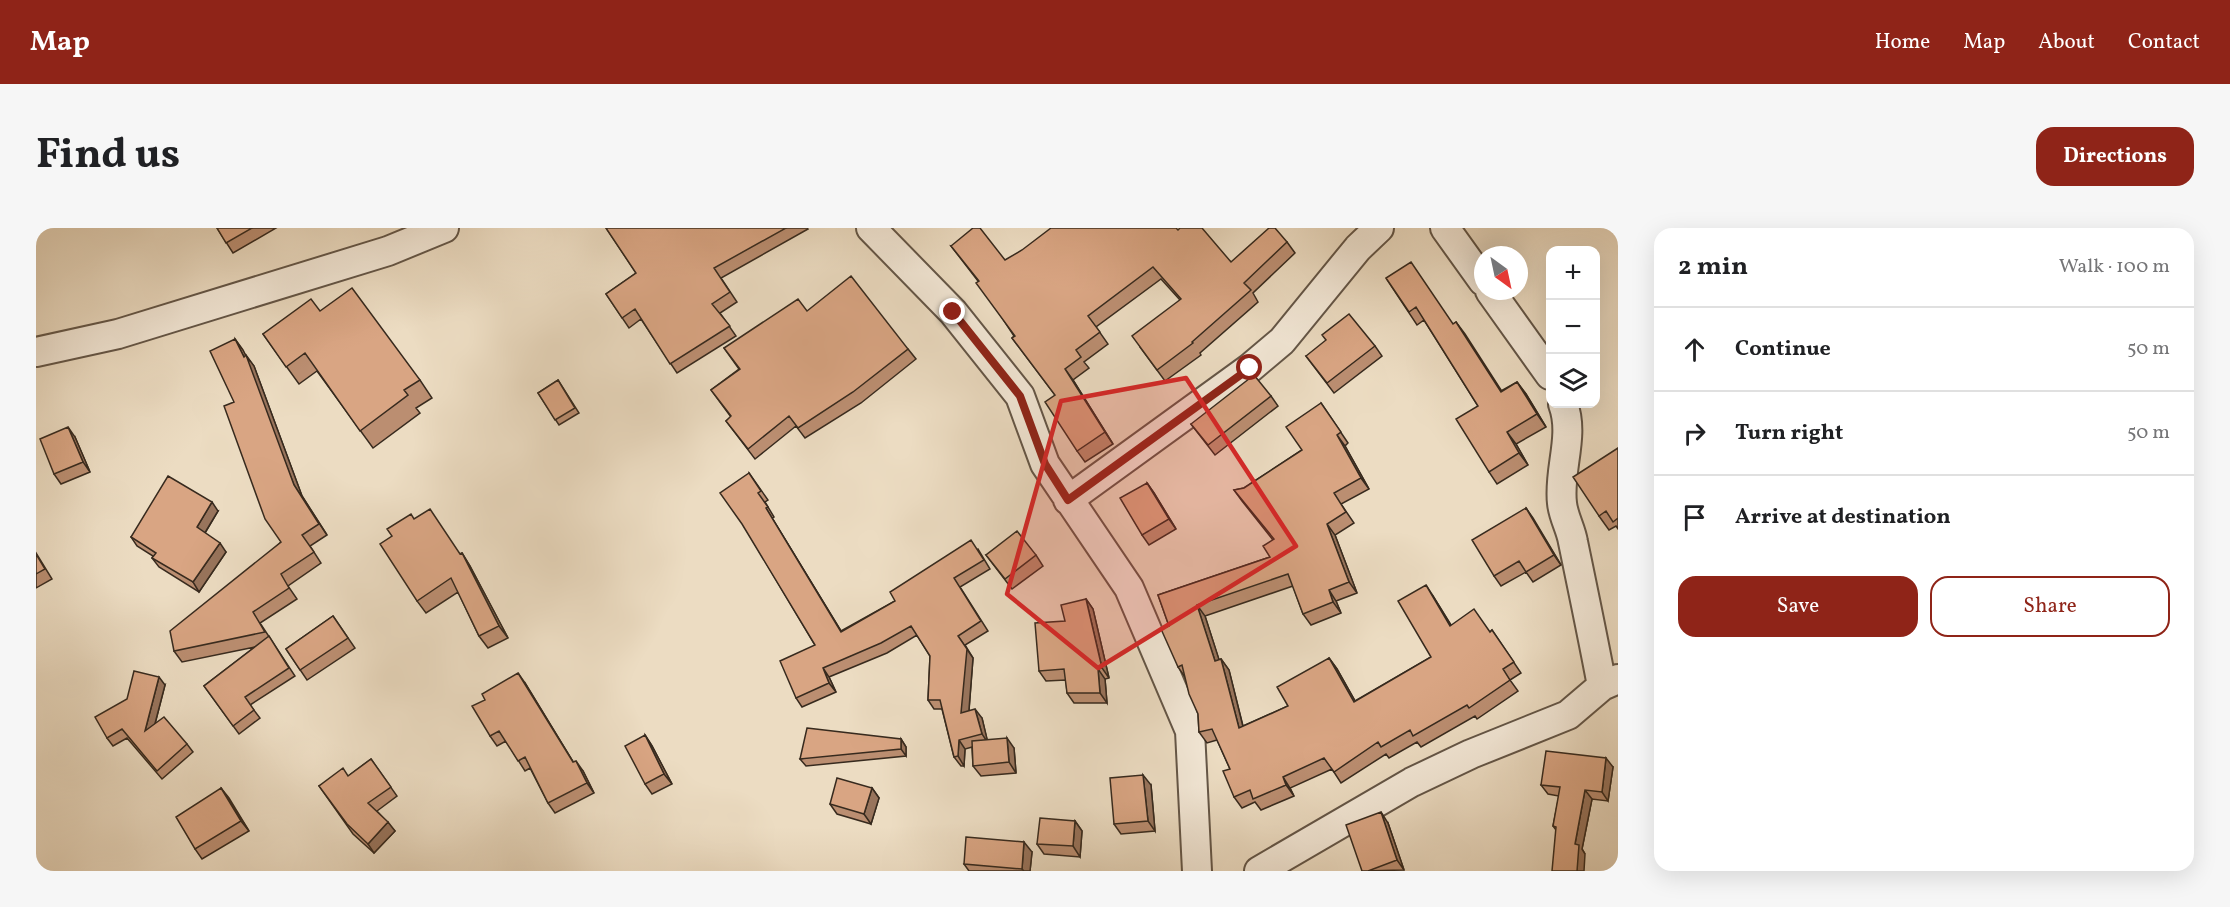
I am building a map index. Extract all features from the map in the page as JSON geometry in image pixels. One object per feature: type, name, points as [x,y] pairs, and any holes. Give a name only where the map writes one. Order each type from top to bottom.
[{"type":"street","points":[[36,352],[118,334],[388,251],[444,228]]},
{"type":"street","points":[[871,228],[953,312],[1020,396],[1045,464],[1129,588],[1190,731],[1197,871]]},
{"type":"street","points":[[1068,500],[1250,368],[1282,341],[1358,248],[1379,228]]},
{"type":"street","points":[[1445,228],[1474,268]]},
{"type":"street","points":[[1497,300],[1546,368]]},
{"type":"street","points":[[1259,871],[1412,782],[1471,754],[1568,715],[1610,682],[1562,504],[1562,473],[1567,444],[1568,415],[1565,408]]},
{"type":"highlighted area","points":[[1186,378],[1296,546],[1098,668],[1007,594],[1061,401]]},
{"type":"building","points":[[217,228],[252,228],[226,243]]},
{"type":"building","points":[[606,228],[786,228],[714,268],[730,292],[712,304],[730,326],[670,364],[635,309],[622,318],[606,294],[636,273]]},
{"type":"building","points":[[973,228],[980,228],[1005,260],[1051,228],[1176,228],[1178,230],[1180,228],[1202,228],[1231,262],[1269,228],[1275,228],[1287,242],[1244,283],[1251,290],[1193,343],[1157,370],[1132,336],[1181,299],[1153,267],[1088,316],[1100,332],[1076,350],[1081,357],[1065,369],[1105,432],[1077,451],[1045,402],[1055,395],[1012,338],[1015,336],[976,283],[979,281],[951,246]]},
{"type":"building","points":[[1411,262],[1453,324],[1456,322],[1501,392],[1517,382],[1537,414],[1507,432],[1519,453],[1489,472],[1456,419],[1478,406],[1416,307],[1409,312],[1386,278]]},
{"type":"building","points":[[851,276],[908,349],[853,392],[798,428],[789,416],[748,449],[726,421],[731,416],[711,390],[740,369],[724,348],[798,299],[807,311]]},
{"type":"building","points":[[352,288],[420,380],[404,390],[408,395],[360,431],[305,353],[286,367],[263,334],[311,299],[320,311]]},
{"type":"building","points":[[1349,314],[1375,346],[1327,383],[1306,356],[1326,340],[1322,335]]},
{"type":"building","points":[[235,339],[244,357],[246,355],[294,485],[319,524],[302,535],[314,552],[281,574],[289,588],[253,612],[265,632],[174,651],[170,631],[281,542],[265,519],[224,406],[234,402],[210,351]]},
{"type":"building","points":[[1254,375],[1271,396],[1208,445],[1191,424]]},
{"type":"building","points":[[558,380],[575,408],[555,420],[538,393]]},
{"type":"building","points":[[1321,403],[1341,432],[1337,435],[1361,478],[1334,493],[1346,512],[1327,524],[1349,582],[1329,590],[1333,602],[1303,614],[1288,574],[1197,605],[1215,661],[1221,659],[1239,728],[1288,706],[1277,687],[1329,658],[1354,702],[1431,657],[1398,601],[1426,585],[1450,626],[1474,609],[1514,662],[1503,669],[1510,680],[1469,708],[1467,705],[1413,736],[1410,730],[1381,747],[1378,742],[1334,772],[1324,758],[1283,777],[1286,785],[1253,799],[1250,790],[1234,797],[1223,771],[1230,769],[1212,729],[1199,732],[1198,714],[1189,694],[1182,665],[1178,667],[1161,629],[1169,626],[1158,595],[1270,557],[1263,546],[1274,539],[1234,490],[1244,488],[1302,450],[1286,427]]},
{"type":"building","points":[[68,427],[83,462],[54,474],[40,439]]},
{"type":"building","points":[[1618,448],[1618,518],[1613,522],[1606,511],[1599,516],[1573,477]]},
{"type":"building","points":[[749,473],[761,491],[758,493],[768,507],[766,508],[841,632],[895,601],[890,592],[971,540],[984,560],[954,578],[981,621],[958,636],[967,649],[961,713],[975,709],[982,734],[959,740],[958,756],[954,757],[940,700],[928,700],[930,656],[911,626],[881,643],[823,668],[829,683],[796,698],[780,661],[815,645],[742,524],[720,493]]},
{"type":"building","points":[[168,476],[212,502],[197,527],[220,543],[193,582],[152,558],[156,553],[131,537]]},
{"type":"building","points":[[1147,483],[1169,519],[1142,535],[1120,498]]},
{"type":"building","points":[[1526,508],[1554,555],[1526,572],[1519,561],[1494,576],[1472,540]]},
{"type":"building","points":[[430,509],[460,554],[462,553],[499,626],[479,636],[451,578],[417,601],[380,544],[392,536],[387,529],[411,514],[414,519]]},
{"type":"building","points":[[1017,531],[1036,555],[1005,579],[986,555]]},
{"type":"building","points":[[36,554],[45,569],[36,574]]},
{"type":"building","points":[[1086,599],[1102,668],[1098,669],[1100,693],[1067,693],[1064,669],[1039,671],[1035,623],[1065,621],[1061,605]]},
{"type":"building","points":[[333,616],[348,638],[300,670],[286,649]]},
{"type":"building","points":[[269,636],[289,668],[245,697],[254,710],[233,726],[204,686]]},
{"type":"building","points":[[134,671],[159,677],[145,731],[164,717],[187,744],[157,771],[122,729],[107,738],[95,717],[127,699]]},
{"type":"building","points":[[518,673],[573,762],[576,761],[587,783],[548,803],[525,757],[518,761],[499,731],[490,736],[472,706],[485,700],[482,694]]},
{"type":"building","points":[[807,728],[901,739],[901,749],[800,759]]},
{"type":"building","points":[[645,735],[664,774],[645,784],[625,746]]},
{"type":"building","points":[[1007,738],[1009,762],[973,766],[972,741]]},
{"type":"building","points":[[1546,751],[1606,758],[1602,792],[1585,790],[1575,844],[1579,845],[1577,871],[1552,871],[1556,827],[1553,826],[1560,787],[1541,785]]},
{"type":"building","points":[[371,759],[391,787],[368,803],[388,822],[368,844],[347,824],[319,786],[343,768],[348,776]]},
{"type":"building","points":[[1143,775],[1148,821],[1114,824],[1110,778]]},
{"type":"building","points":[[837,778],[872,788],[864,814],[830,804]]},
{"type":"building","points":[[221,788],[241,821],[195,849],[176,817]]},
{"type":"building","points":[[1381,812],[1397,860],[1362,871],[1346,825]]},
{"type":"building","points":[[1040,818],[1075,821],[1073,846],[1037,844]]},
{"type":"building","points":[[966,837],[1024,842],[1022,869],[964,864]]},
{"type":"route","points":[[953,312],[1020,396],[1045,464],[1068,500],[1250,368]]}]
